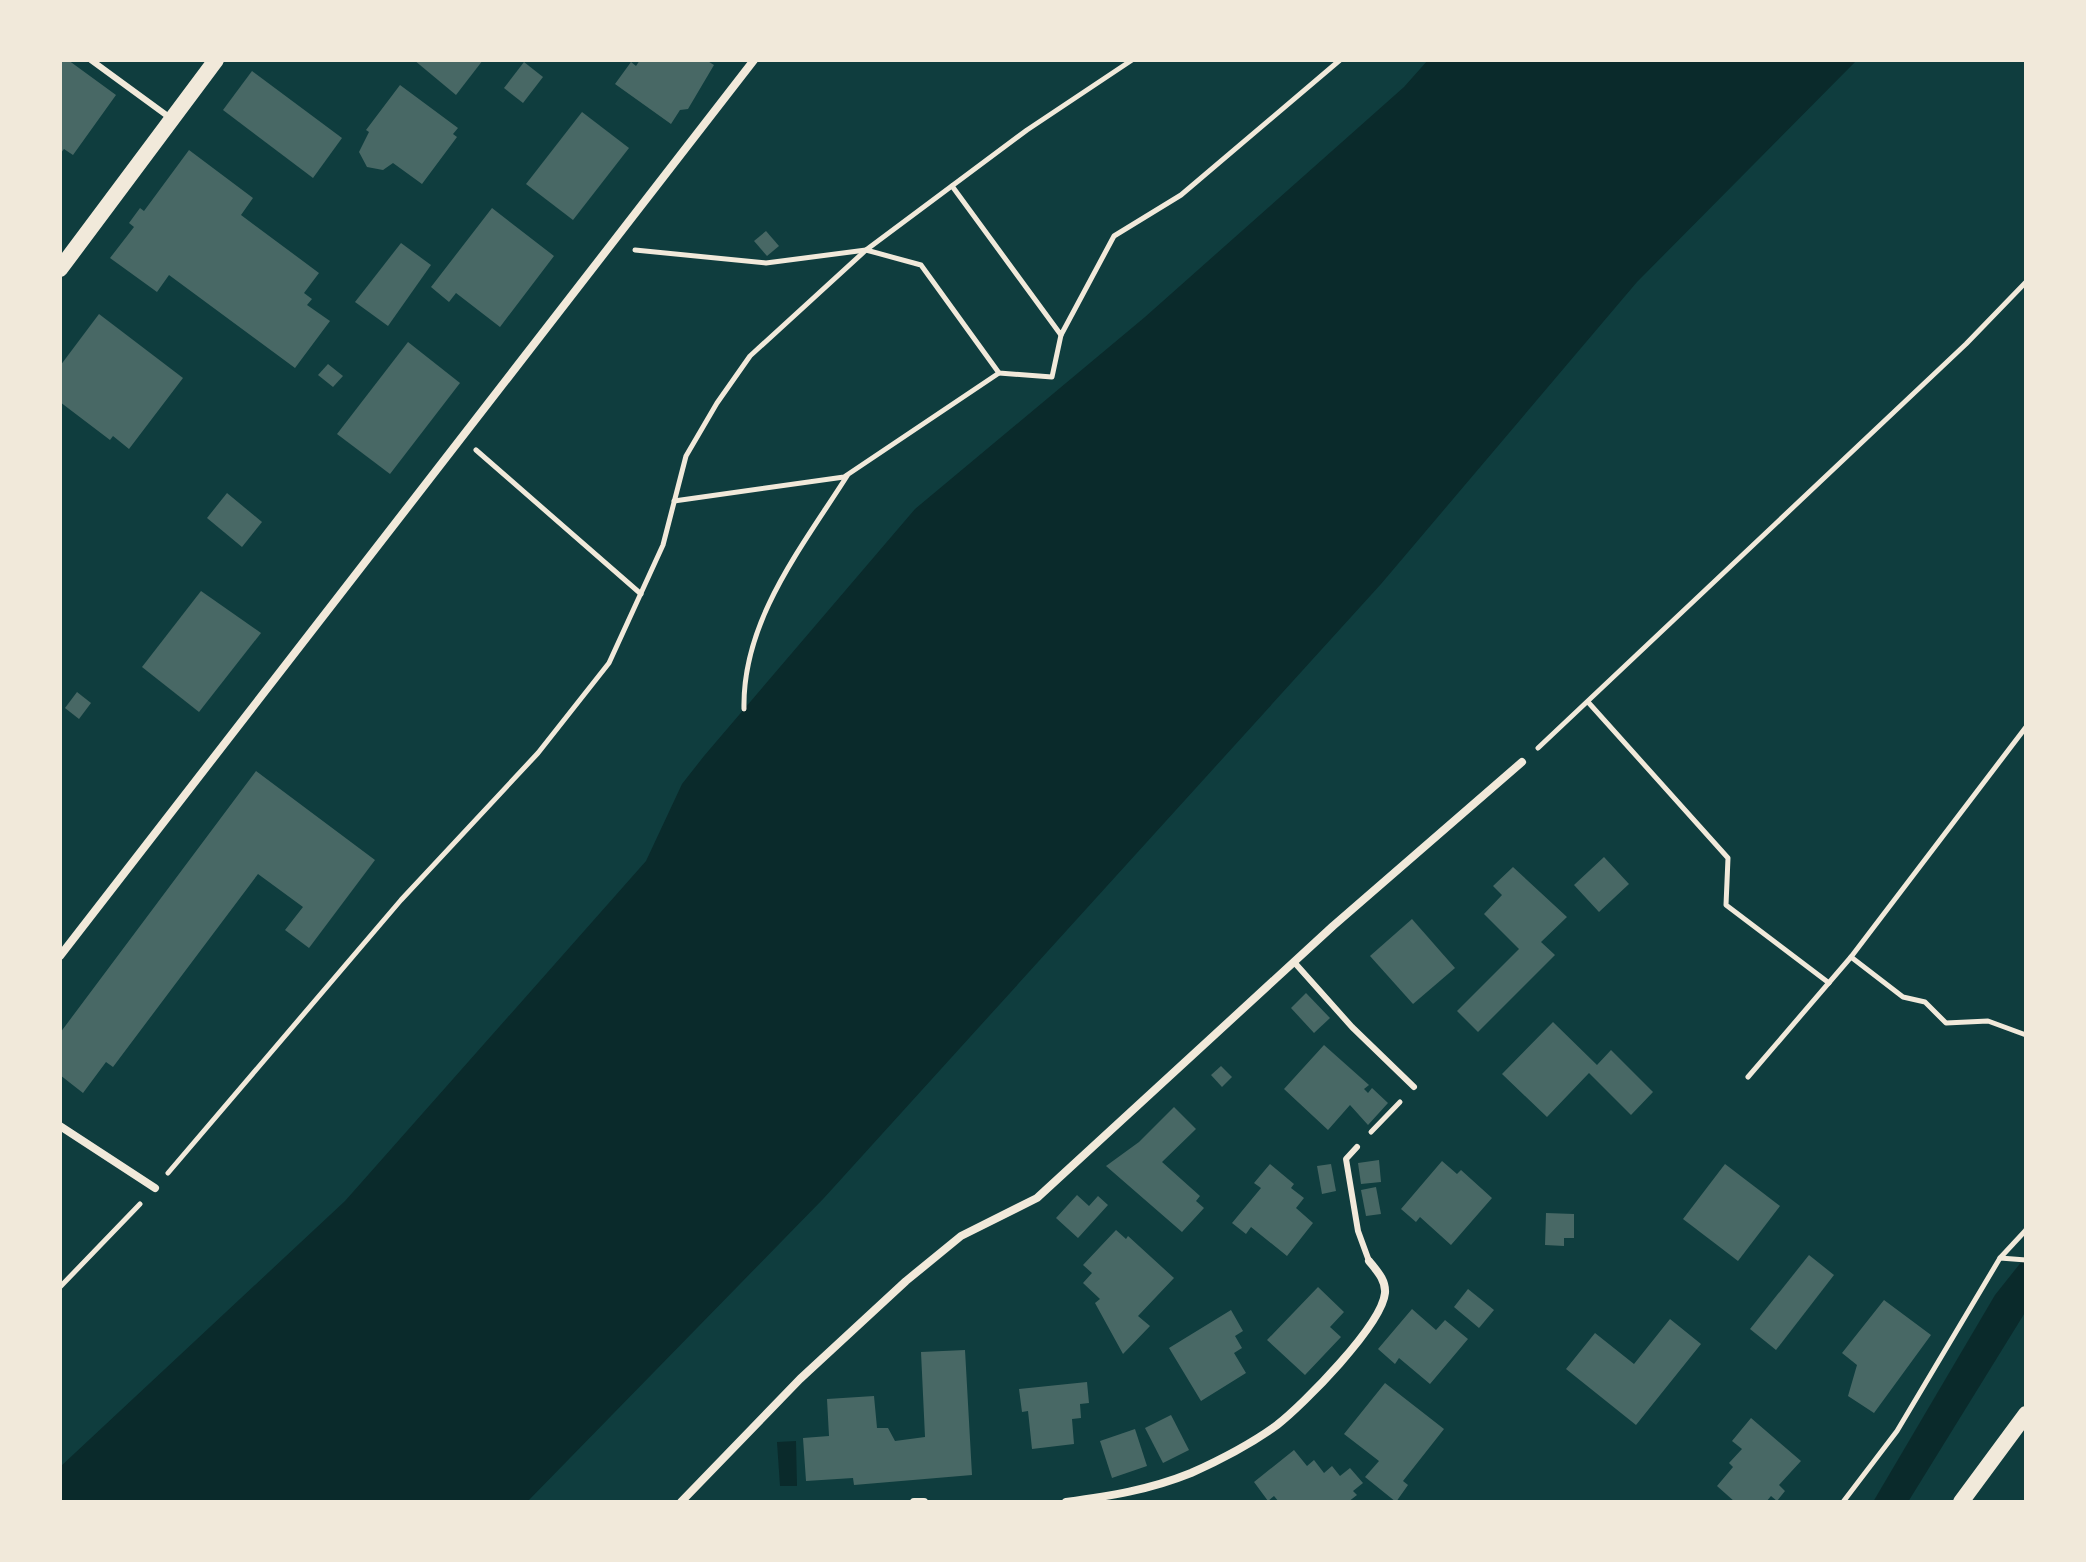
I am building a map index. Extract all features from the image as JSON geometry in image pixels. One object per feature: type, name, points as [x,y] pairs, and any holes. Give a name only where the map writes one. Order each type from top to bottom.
[{"type":"main road","points":[[63,259],[216,60]]},
{"type":"main road","points":[[1961,1502],[2026,1414]]},
{"type":"street","points":[[60,956],[606,247],[754,60]]},
{"type":"street","points":[[681,1502],[800,1379],[906,1281],[961,1236],[1037,1198],[1294,962],[1522,762]]},
{"type":"street","points":[[60,1126],[155,1188]]},
{"type":"street","points":[[1066,1502],[1134,1494],[1192,1473],[1239,1449],[1278,1424],[1329,1374],[1381,1307],[1386,1292],[1383,1279],[1369,1261]]},
{"type":"street","points":[[914,1502],[924,1502]]},
{"type":"lane","points":[[91,60],[172,119]]},
{"type":"lane","points":[[1294,962],[1352,1027],[1414,1087]]},
{"type":"lane","points":[[1357,1147],[1346,1159],[1358,1231],[1369,1261]]},
{"type":"path","points":[[60,1287],[155,1188],[401,900],[538,753],[609,663],[663,545],[686,456],[717,403],[750,356],[866,250],[1027,130],[1132,60]]},
{"type":"path","points":[[744,709],[744,683],[767,602],[847,475],[999,373],[1052,377],[1061,335],[1114,236],[1181,195],[1340,60]]},
{"type":"path","points":[[952,186],[1061,335]]},
{"type":"path","points":[[606,247],[766,263],[866,250],[921,265],[999,373]]},
{"type":"path","points":[[1522,762],[1966,344],[2026,282]]},
{"type":"path","points":[[460,436],[641,594]]},
{"type":"path","points":[[674,501],[847,475]]},
{"type":"path","points":[[1588,702],[1728,858],[1726,905],[1829,983]]},
{"type":"path","points":[[1748,1077],[1851,957],[2026,727]]},
{"type":"path","points":[[1851,957],[1903,997],[1925,1002],[1946,1023],[1988,1021],[2026,1035]]},
{"type":"path","points":[[1357,1147],[1414,1087]]},
{"type":"path","points":[[1843,1502],[1897,1431],[2000,1258],[2026,1230]]},
{"type":"path","points":[[2000,1258],[2026,1260]]},
{"type":"water","points":[[1428,60],[1857,60],[1637,282],[1381,584],[824,1198],[527,1502],[60,1502],[60,1467],[345,1201],[646,861],[682,784],[915,509],[1145,317],[1404,87]]},
{"type":"water","points":[[2026,1256],[2026,1311],[1908,1502],[1873,1502],[1995,1295]]},
{"type":"water","points":[[796,1441],[797,1486],[780,1486],[777,1442]]},
{"type":"building","points":[[60,60],[68,60],[116,95],[73,155],[64,149],[60,154]]},
{"type":"building","points":[[414,60],[483,60],[456,95]]},
{"type":"building","points":[[640,60],[706,60],[714,65],[688,109],[680,110],[671,124],[615,84],[631,62],[636,66]]},
{"type":"building","points":[[524,62],[543,77],[523,103],[504,88]]},
{"type":"building","points":[[252,71],[342,138],[313,178],[223,110]]},
{"type":"building","points":[[400,85],[458,128],[453,134],[457,137],[422,184],[393,163],[383,170],[367,167],[359,152],[369,132],[366,130]]},
{"type":"building","points":[[582,112],[629,148],[573,220],[526,184]]},
{"type":"building","points":[[189,150],[253,198],[241,215],[319,273],[304,293],[312,299],[307,305],[330,321],[295,368],[169,275],[157,292],[110,258],[134,227],[129,223],[140,208],[144,211]]},
{"type":"building","points":[[492,208],[554,256],[500,327],[456,293],[449,302],[431,287]]},
{"type":"building","points":[[766,231],[779,246],[767,256],[754,241]]},
{"type":"building","points":[[401,243],[431,265],[388,326],[355,302]]},
{"type":"building","points":[[99,314],[183,378],[129,449],[113,436],[110,440],[60,402],[60,366]]},
{"type":"building","points":[[408,342],[460,383],[390,474],[337,434]]},
{"type":"building","points":[[328,364],[343,376],[333,387],[318,375]]},
{"type":"building","points":[[227,493],[262,522],[242,547],[207,518]]},
{"type":"building","points":[[201,591],[261,633],[199,712],[142,667]]},
{"type":"building","points":[[77,692],[91,703],[79,719],[65,708]]},
{"type":"building","points":[[256,771],[375,860],[309,948],[285,930],[303,907],[258,874],[113,1067],[106,1062],[83,1093],[60,1075],[60,1033]]},
{"type":"building","points":[[1604,857],[1629,884],[1599,912],[1574,885]]},
{"type":"building","points":[[1513,867],[1567,917],[1541,942],[1555,955],[1478,1032],[1457,1011],[1519,949],[1484,914],[1502,895],[1493,886]]},
{"type":"building","points":[[1412,919],[1455,968],[1413,1004],[1370,956]]},
{"type":"building","points":[[1306,993],[1330,1018],[1314,1033],[1291,1008]]},
{"type":"building","points":[[1553,1022],[1597,1065],[1611,1050],[1653,1092],[1631,1115],[1589,1073],[1547,1117],[1502,1074]]},
{"type":"building","points":[[1324,1045],[1369,1085],[1364,1089],[1368,1093],[1372,1088],[1388,1103],[1368,1125],[1350,1105],[1328,1130],[1284,1089]]},
{"type":"building","points":[[1221,1066],[1232,1077],[1222,1087],[1211,1075]]},
{"type":"building","points":[[1174,1107],[1196,1129],[1162,1162],[1200,1196],[1196,1201],[1204,1208],[1182,1232],[1106,1166],[1139,1142]]},
{"type":"building","points":[[1379,1160],[1381,1182],[1361,1184],[1358,1163]]},
{"type":"building","points":[[1442,1161],[1457,1174],[1461,1170],[1492,1198],[1451,1245],[1420,1217],[1416,1222],[1401,1209]]},
{"type":"building","points":[[1270,1164],[1294,1184],[1291,1188],[1304,1198],[1296,1208],[1313,1223],[1287,1256],[1251,1227],[1246,1234],[1232,1223],[1261,1188],[1254,1183]]},
{"type":"building","points":[[1331,1164],[1336,1191],[1322,1194],[1317,1166]]},
{"type":"building","points":[[1725,1164],[1780,1206],[1738,1261],[1683,1219]]},
{"type":"building","points":[[1376,1187],[1381,1214],[1366,1216],[1361,1190]]},
{"type":"building","points":[[1077,1195],[1089,1206],[1098,1196],[1108,1205],[1078,1238],[1056,1218]]},
{"type":"building","points":[[1546,1213],[1574,1214],[1574,1238],[1564,1238],[1564,1246],[1545,1245]]},
{"type":"building","points":[[1116,1230],[1126,1239],[1128,1236],[1174,1278],[1138,1316],[1150,1326],[1123,1354],[1095,1303],[1100,1299],[1083,1283],[1092,1273],[1083,1265]]},
{"type":"building","points":[[1809,1255],[1834,1275],[1776,1350],[1750,1329]]},
{"type":"building","points":[[1318,1287],[1344,1312],[1330,1327],[1341,1337],[1305,1375],[1267,1340]]},
{"type":"building","points":[[1468,1289],[1494,1310],[1479,1328],[1454,1307]]},
{"type":"building","points":[[1884,1300],[1931,1335],[1874,1413],[1848,1396],[1857,1365],[1842,1353]]},
{"type":"building","points":[[1412,1309],[1436,1330],[1445,1320],[1468,1339],[1430,1384],[1399,1358],[1395,1364],[1378,1349]]},
{"type":"building","points":[[1231,1310],[1243,1331],[1235,1336],[1242,1348],[1234,1353],[1246,1373],[1201,1401],[1169,1348]]},
{"type":"building","points":[[1670,1319],[1701,1344],[1636,1425],[1566,1369],[1595,1333],[1634,1364]]},
{"type":"building","points":[[965,1350],[972,1475],[854,1485],[853,1478],[806,1481],[803,1438],[829,1436],[827,1399],[874,1396],[877,1428],[888,1428],[895,1441],[925,1437],[921,1352]]},
{"type":"building","points":[[1087,1382],[1089,1403],[1080,1404],[1081,1418],[1072,1419],[1074,1444],[1032,1449],[1028,1411],[1022,1412],[1019,1389]]},
{"type":"building","points":[[1385,1383],[1444,1429],[1403,1481],[1408,1485],[1396,1502],[1365,1477],[1379,1461],[1344,1434]]},
{"type":"building","points":[[1171,1415],[1189,1450],[1163,1463],[1145,1428]]},
{"type":"building","points":[[1751,1418],[1801,1461],[1779,1485],[1785,1491],[1777,1501],[1771,1496],[1766,1502],[1735,1502],[1717,1486],[1733,1467],[1729,1463],[1742,1449],[1732,1441]]},
{"type":"building","points":[[1135,1429],[1147,1466],[1112,1478],[1100,1441]]},
{"type":"building","points":[[1294,1450],[1307,1466],[1314,1460],[1324,1473],[1332,1466],[1340,1476],[1350,1468],[1363,1483],[1353,1491],[1357,1495],[1348,1502],[1279,1502],[1274,1496],[1268,1501],[1254,1482]]}]
